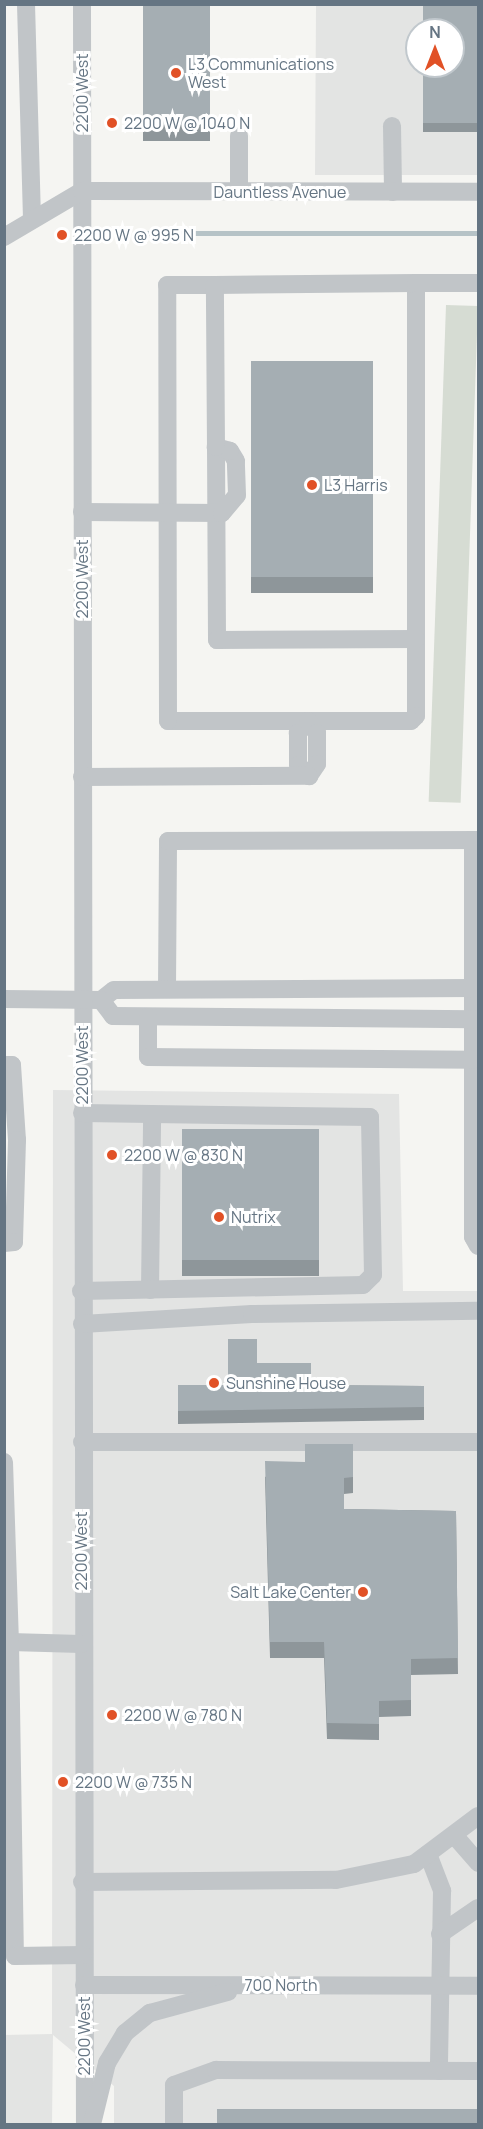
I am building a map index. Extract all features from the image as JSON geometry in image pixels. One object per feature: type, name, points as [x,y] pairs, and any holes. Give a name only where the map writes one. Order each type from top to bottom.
[{"type":"street","points":[[26,4],[32,220]]},
{"type":"street","name":"2200 West","points":[[82,4],[81,1644],[85,2124]]},
{"type":"street","points":[[392,126],[393,192]]},
{"type":"street","points":[[239,136],[239,192]]},
{"type":"street","points":[[4,237],[82,191]]},
{"type":"street","name":"Dauntless Avenue","points":[[82,191],[478,192]]},
{"type":"street","points":[[416,283],[416,716],[411,721],[168,721],[167,285],[416,283],[478,283]]},
{"type":"street","points":[[82,512],[216,512],[230,508],[240,477],[230,451],[216,447],[215,285]]},
{"type":"street","points":[[216,512],[217,640],[416,639]]},
{"type":"street","points":[[82,777],[309,776],[298,765],[298,733],[308,721]]},
{"type":"street","points":[[167,989],[168,841],[476,841],[472,1237],[478,1246]]},
{"type":"street","points":[[4,999],[101,1000],[114,990],[473,988]]},
{"type":"street","points":[[101,1000],[113,1016],[473,1019]]},
{"type":"street","points":[[148,1017],[148,1057],[473,1059]]},
{"type":"street","points":[[4,1065],[12,1065],[17,1140],[14,1242],[4,1243]]},
{"type":"street","points":[[81,1291],[363,1285],[373,1275],[370,1117],[82,1113]]},
{"type":"street","points":[[150,1290],[152,1114]]},
{"type":"street","points":[[82,1324],[252,1314],[478,1311]]},
{"type":"street","points":[[82,1442],[478,1442]]},
{"type":"street","points":[[4,1462],[10,1642],[8,1689],[10,1955],[83,1955]]},
{"type":"street","points":[[10,1642],[81,1644]]},
{"type":"street","points":[[82,1882],[336,1880],[414,1864],[478,1816]]},
{"type":"street","points":[[454,1835],[478,1863]]},
{"type":"street","points":[[428,1854],[442,1891],[439,2071]]},
{"type":"street","points":[[440,1934],[478,1908]]},
{"type":"street","name":"700 North","points":[[84,1985],[478,1986]]},
{"type":"street","points":[[92,2124],[107,2063],[125,2033],[150,2013],[252,1985]]},
{"type":"street","points":[[174,2124],[174,2085],[216,2070],[478,2071]]},
{"type":"shaded area","points":[[316,5],[478,5],[478,175],[315,175]]},
{"type":"shaded area","points":[[446,305],[478,306],[461,803],[429,802]]},
{"type":"shaded area","points":[[53,1090],[399,1094],[403,1291],[478,1291],[478,2124],[114,2124],[114,2086],[53,2035],[52,2124],[5,2124],[4,2035],[52,2034]]},
{"type":"building","name":"L3 Communications West","points":[[143,4],[210,4],[210,125],[143,125]]},
{"type":"building","points":[[423,4],[478,4],[478,123],[423,123],[423,78],[465,78],[465,18],[423,18]]},
{"type":"building","name":"L3 Harris","points":[[251,361],[373,361],[373,577],[251,577]]},
{"type":"building","points":[[182,1129],[319,1129],[319,1260],[182,1260]]},
{"type":"building","points":[[228,1339],[257,1339],[257,1363],[311,1363],[311,1385],[424,1386],[424,1407],[178,1411],[178,1385],[228,1385]]},
{"type":"building","name":"Salt Lake Center","points":[[305,1444],[353,1444],[353,1477],[344,1478],[344,1509],[456,1511],[458,1658],[411,1659],[411,1700],[379,1701],[379,1724],[327,1723],[324,1642],[270,1642],[265,1461],[305,1462]]},
{"type":"building","points":[[217,2109],[478,2109],[478,2124],[217,2124]]},
{"type":"waterway","points":[[135,233],[478,233]]},
{"type":"place","name":"L3 Communications West","points":[[176,73]]},
{"type":"place","name":"2200 W @ 1040 N","points":[[112,123]]},
{"type":"place","name":"2200 W @ 995 N","points":[[62,235]]},
{"type":"place","name":"L3 Harris","points":[[312,485]]},
{"type":"place","name":"2200 W @ 830 N","points":[[112,1155]]},
{"type":"place","name":"Nutrix","points":[[219,1217]]},
{"type":"place","name":"Sunshine House","points":[[214,1383]]},
{"type":"place","name":"Salt Lake Center","points":[[363,1592]]},
{"type":"place","name":"2200 W @ 780 N","points":[[112,1715]]},
{"type":"place","name":"2200 W @ 735 N","points":[[63,1782]]}]
